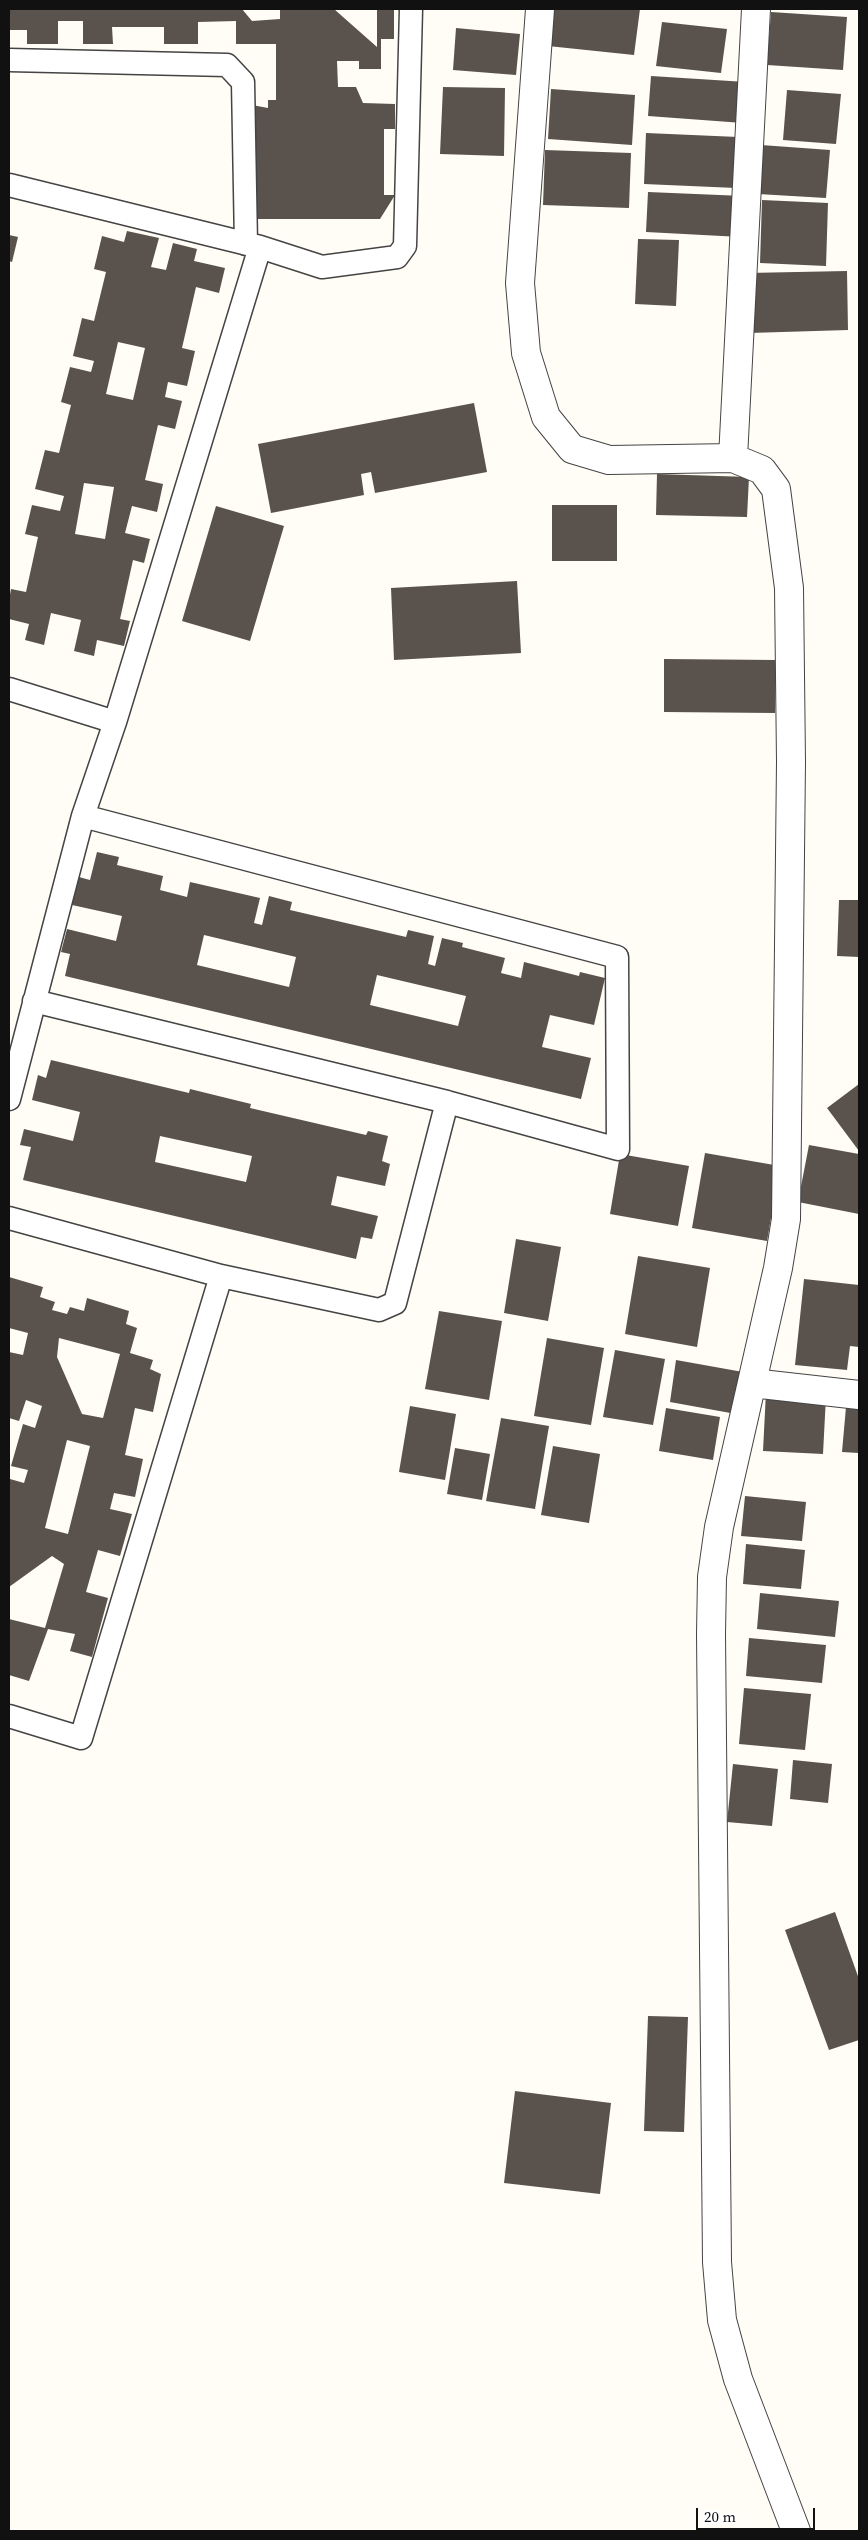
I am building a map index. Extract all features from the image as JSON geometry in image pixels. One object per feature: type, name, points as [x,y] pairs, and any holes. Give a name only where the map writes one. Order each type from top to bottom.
[{"type":"street","points":[[540,9],[520,283],[526,353],[546,417],[572,449],[609,460],[733,458],[762,470],[776,489],[781,516],[789,598],[791,762],[786,1219],[719,1527],[712,1577],[718,2262],[722,2320],[738,2379],[796,2531]]},
{"type":"street","points":[[733,458],[756,9]]},
{"type":"street","points":[[752,1382],[859,1395]]},
{"type":"lane","points":[[9,186],[253,245],[322,268],[397,257],[405,246],[411,9]]},
{"type":"lane","points":[[9,60],[227,65],[243,82],[253,245],[115,722],[82,816],[9,1099]]},
{"type":"lane","points":[[9,689],[115,722]]},
{"type":"lane","points":[[34,1001],[447,1102],[618,1149],[617,957],[82,816]]},
{"type":"lane","points":[[9,1218],[221,1276],[379,1310],[395,1303],[447,1102]]},
{"type":"lane","points":[[9,1716],[81,1738],[221,1276]]},
{"type":"building","points":[[9,9],[242,9],[252,21],[280,19],[280,9],[334,9],[377,47],[377,9],[394,9],[394,39],[381,39],[381,69],[359,69],[359,61],[337,61],[338,87],[356,87],[363,103],[395,104],[395,129],[384,129],[384,195],[395,195],[380,219],[254,219],[252,105],[268,108],[268,100],[276,100],[276,44],[236,44],[236,21],[198,22],[198,44],[164,44],[164,27],[112,27],[113,44],[83,44],[83,21],[58,21],[58,44],[27,44],[27,30],[9,30]]},
{"type":"building","points":[[553,9],[640,9],[634,55],[548,46]]},
{"type":"building","points":[[771,12],[847,17],[843,70],[767,65]]},
{"type":"building","points":[[662,22],[727,29],[721,73],[656,66]]},
{"type":"building","points":[[456,28],[520,34],[516,75],[453,70]]},
{"type":"building","points":[[651,76],[746,82],[743,123],[648,116]]},
{"type":"building","points":[[443,87],[505,88],[504,156],[440,154]]},
{"type":"building","points":[[551,89],[635,95],[632,145],[548,139]]},
{"type":"building","points":[[787,90],[841,94],[836,144],[783,140]]},
{"type":"building","points":[[646,133],[738,137],[736,188],[644,184]]},
{"type":"building","points":[[761,145],[830,150],[826,198],[758,194]]},
{"type":"building","points":[[545,150],[631,153],[629,208],[543,205]]},
{"type":"building","points":[[648,192],[743,196],[741,237],[646,232]]},
{"type":"building","points":[[762,200],[828,203],[826,266],[760,263]]},
{"type":"building","points":[[127,231],[159,238],[151,267],[166,270],[173,243],[197,249],[194,261],[225,268],[219,293],[196,287],[182,348],[195,351],[187,386],[168,382],[165,397],[182,401],[175,429],[158,425],[145,480],[163,484],[157,512],[132,506],[125,533],[150,539],[144,563],[133,560],[120,619],[130,621],[124,646],[97,640],[94,656],[74,651],[81,620],[51,613],[44,645],[25,640],[29,624],[9,619],[9,600],[11,589],[26,592],[38,537],[25,534],[32,505],[60,511],[64,496],[35,489],[45,450],[59,453],[71,405],[61,402],[70,367],[91,372],[94,361],[73,356],[82,318],[94,321],[106,272],[94,269],[102,236],[124,242]],"holes":[[[118,342],[145,348],[133,400],[106,394]],[[84,483],[114,487],[105,539],[75,534]]]},
{"type":"building","points":[[9,235],[18,237],[12,262],[9,261]]},
{"type":"building","points":[[638,239],[679,240],[676,306],[635,304]]},
{"type":"building","points":[[847,271],[848,330],[749,333],[747,273]]},
{"type":"building","points":[[474,403],[487,472],[375,493],[371,472],[361,474],[364,495],[271,513],[258,444]]},
{"type":"building","points":[[657,474],[749,477],[747,517],[656,515]]},
{"type":"building","points":[[552,505],[617,505],[617,561],[552,561]]},
{"type":"building","points":[[216,506],[284,526],[250,641],[182,621]]},
{"type":"building","points":[[517,581],[521,653],[394,660],[391,588]]},
{"type":"building","points":[[664,659],[776,660],[775,713],[664,712]]},
{"type":"building","points":[[97,852],[119,857],[117,865],[163,876],[160,890],[187,897],[190,882],[260,898],[254,923],[262,925],[269,896],[292,902],[290,910],[406,937],[408,930],[434,936],[428,964],[435,966],[442,938],[463,943],[462,947],[505,958],[501,973],[521,978],[524,962],[579,976],[580,972],[605,978],[594,1025],[550,1015],[542,1047],[591,1058],[581,1099],[65,976],[70,954],[61,952],[67,929],[116,941],[122,916],[72,905],[79,877],[90,880]],"holes":[[[204,935],[296,957],[289,987],[197,965]],[[377,975],[466,996],[458,1026],[370,1005]]]},
{"type":"building","points":[[839,900],[859,900],[859,957],[837,956]]},
{"type":"building","points":[[51,1060],[189,1093],[190,1089],[251,1104],[250,1108],[366,1135],[368,1131],[388,1136],[382,1161],[390,1164],[385,1186],[337,1176],[331,1205],[378,1216],[372,1239],[361,1237],[356,1259],[23,1180],[31,1147],[20,1145],[24,1129],[73,1141],[80,1112],[32,1100],[38,1075],[46,1078]],"holes":[[[160,1136],[252,1156],[246,1182],[155,1162]]]},
{"type":"building","points":[[859,1084],[859,1151],[827,1108]]},
{"type":"building","points":[[809,1145],[859,1154],[859,1214],[798,1202]]},
{"type":"building","points":[[705,1153],[780,1166],[767,1241],[692,1228]]},
{"type":"building","points":[[620,1154],[689,1166],[678,1226],[610,1214]]},
{"type":"building","points":[[516,1239],[561,1247],[548,1321],[504,1313]]},
{"type":"building","points":[[638,1256],[710,1268],[697,1347],[625,1334]]},
{"type":"building","points":[[9,1277],[43,1287],[40,1297],[55,1302],[52,1310],[67,1314],[70,1307],[84,1311],[87,1298],[129,1311],[126,1324],[137,1328],[130,1353],[153,1360],[150,1369],[161,1374],[153,1412],[135,1408],[125,1455],[143,1459],[135,1497],[114,1493],[110,1509],[132,1514],[120,1556],[98,1550],[86,1592],[108,1598],[92,1657],[70,1651],[75,1634],[48,1629],[29,1681],[9,1675],[9,1619],[45,1628],[64,1564],[52,1556],[9,1587],[9,1483],[10,1479],[24,1483],[28,1470],[11,1466],[23,1424],[35,1428],[42,1406],[26,1400],[19,1421],[9,1418],[9,1352],[23,1355],[28,1333],[9,1328]],"holes":[[[59,1338],[120,1354],[103,1418],[82,1414],[57,1357]],[[67,1440],[90,1446],[68,1534],[45,1528]]]},
{"type":"building","points":[[804,1279],[859,1285],[859,1347],[850,1346],[847,1370],[795,1365]]},
{"type":"building","points":[[439,1311],[502,1321],[489,1400],[425,1389]]},
{"type":"building","points":[[547,1338],[604,1348],[591,1425],[534,1416]]},
{"type":"building","points":[[615,1350],[665,1359],[653,1425],[603,1417]]},
{"type":"building","points":[[676,1360],[743,1372],[736,1414],[670,1402]]},
{"type":"building","points":[[766,1392],[826,1396],[823,1454],[763,1451]]},
{"type":"building","points":[[410,1406],[456,1414],[445,1480],[399,1472]]},
{"type":"building","points":[[846,1407],[859,1408],[859,1453],[842,1452]]},
{"type":"building","points":[[666,1408],[720,1417],[713,1460],[659,1451]]},
{"type":"building","points":[[501,1418],[549,1426],[535,1509],[486,1501]]},
{"type":"building","points":[[553,1446],[600,1454],[589,1523],[541,1515]]},
{"type":"building","points":[[455,1448],[490,1454],[482,1500],[447,1494]]},
{"type":"building","points":[[745,1496],[806,1502],[802,1541],[741,1536]]},
{"type":"building","points":[[746,1544],[805,1550],[801,1589],[743,1584]]},
{"type":"building","points":[[760,1593],[839,1601],[835,1637],[757,1629]]},
{"type":"building","points":[[749,1638],[826,1645],[822,1683],[746,1676]]},
{"type":"building","points":[[744,1688],[811,1694],[805,1750],[739,1744]]},
{"type":"building","points":[[793,1760],[832,1764],[828,1803],[790,1799]]},
{"type":"building","points":[[733,1764],[778,1769],[772,1826],[727,1822]]},
{"type":"building","points":[[835,1912],[859,1979],[859,2040],[829,2050],[785,1930]]},
{"type":"building","points":[[648,2016],[688,2017],[684,2132],[644,2131]]},
{"type":"building","points":[[515,2091],[611,2103],[600,2194],[504,2183]]}]
